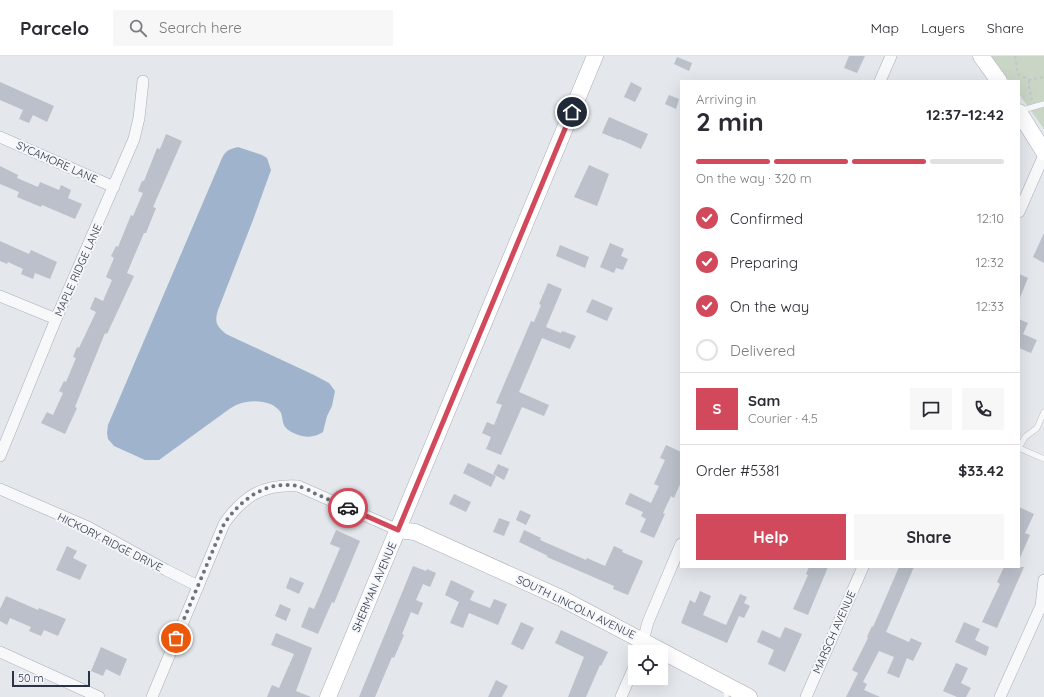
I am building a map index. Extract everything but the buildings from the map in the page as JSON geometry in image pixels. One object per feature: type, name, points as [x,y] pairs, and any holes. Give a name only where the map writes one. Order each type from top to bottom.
[{"type":"street","name":"SHERMAN AVENUE","points":[[328,697],[595,56]]},
{"type":"street","points":[[880,80],[891,56]]},
{"type":"street","points":[[981,56],[999,80]]},
{"type":"street","name":"MAPLE RIDGE LANE","points":[[0,456],[56,319],[114,187],[136,129],[139,118],[143,81]]},
{"type":"street","points":[[1024,110],[1044,152]]},
{"type":"street","name":"SYCAMORE LANE","points":[[0,137],[114,187]]},
{"type":"street","points":[[1020,210],[1044,155]]},
{"type":"street","points":[[0,296],[56,319]]},
{"type":"street","points":[[152,697],[224,524],[232,512],[248,498],[264,489],[282,485],[298,486],[398,530]]},
{"type":"street","name":"HICKORY RIDGE DRIVE","points":[[0,489],[88,527],[198,586]]},
{"type":"street","name":"SOUTH LINCOLN AVENUE","points":[[398,530],[415,532],[547,591],[639,645]]},
{"type":"street","points":[[641,645],[648,622],[680,546]]},
{"type":"street","name":"MARSCH AVENUE","points":[[806,697],[863,568]]},
{"type":"street","points":[[1000,697],[1042,604],[1044,580]]},
{"type":"street","points":[[0,652],[99,697]]},
{"type":"street","name":"SOUTH LINCOLN AVENUE","points":[[668,660],[726,691],[749,697]]},
{"type":"street","points":[[621,697],[628,681]]},
{"type":"lane","points":[[1024,110],[1044,104]]},
{"type":"lane","points":[[1020,446],[1025,437],[1037,428],[1044,412]]},
{"type":"lane","points":[[1020,448],[1044,459]]},
{"type":"path","points":[[1015,56],[1018,74],[1029,80],[1044,77]]},
{"type":"path","points":[[1024,110],[1029,88],[1029,80]]},
{"type":"green space","points":[[991,56],[1044,56],[1044,129],[1020,95],[1020,80],[1008,80]]},
{"type":"water","points":[[238,147],[267,158],[271,170],[218,310],[216,318],[217,324],[226,334],[329,383],[335,391],[332,406],[327,416],[323,432],[309,437],[294,434],[286,428],[283,423],[281,413],[273,405],[256,401],[244,402],[228,410],[159,460],[145,460],[114,446],[108,439],[108,425],[222,158],[228,150]]},
{"type":"way so far","points":[[176,638],[224,524],[232,512],[240,504],[264,489],[282,485],[298,486],[348,508]]},
{"type":"route","points":[[348,508],[398,530],[572,112]]}]
